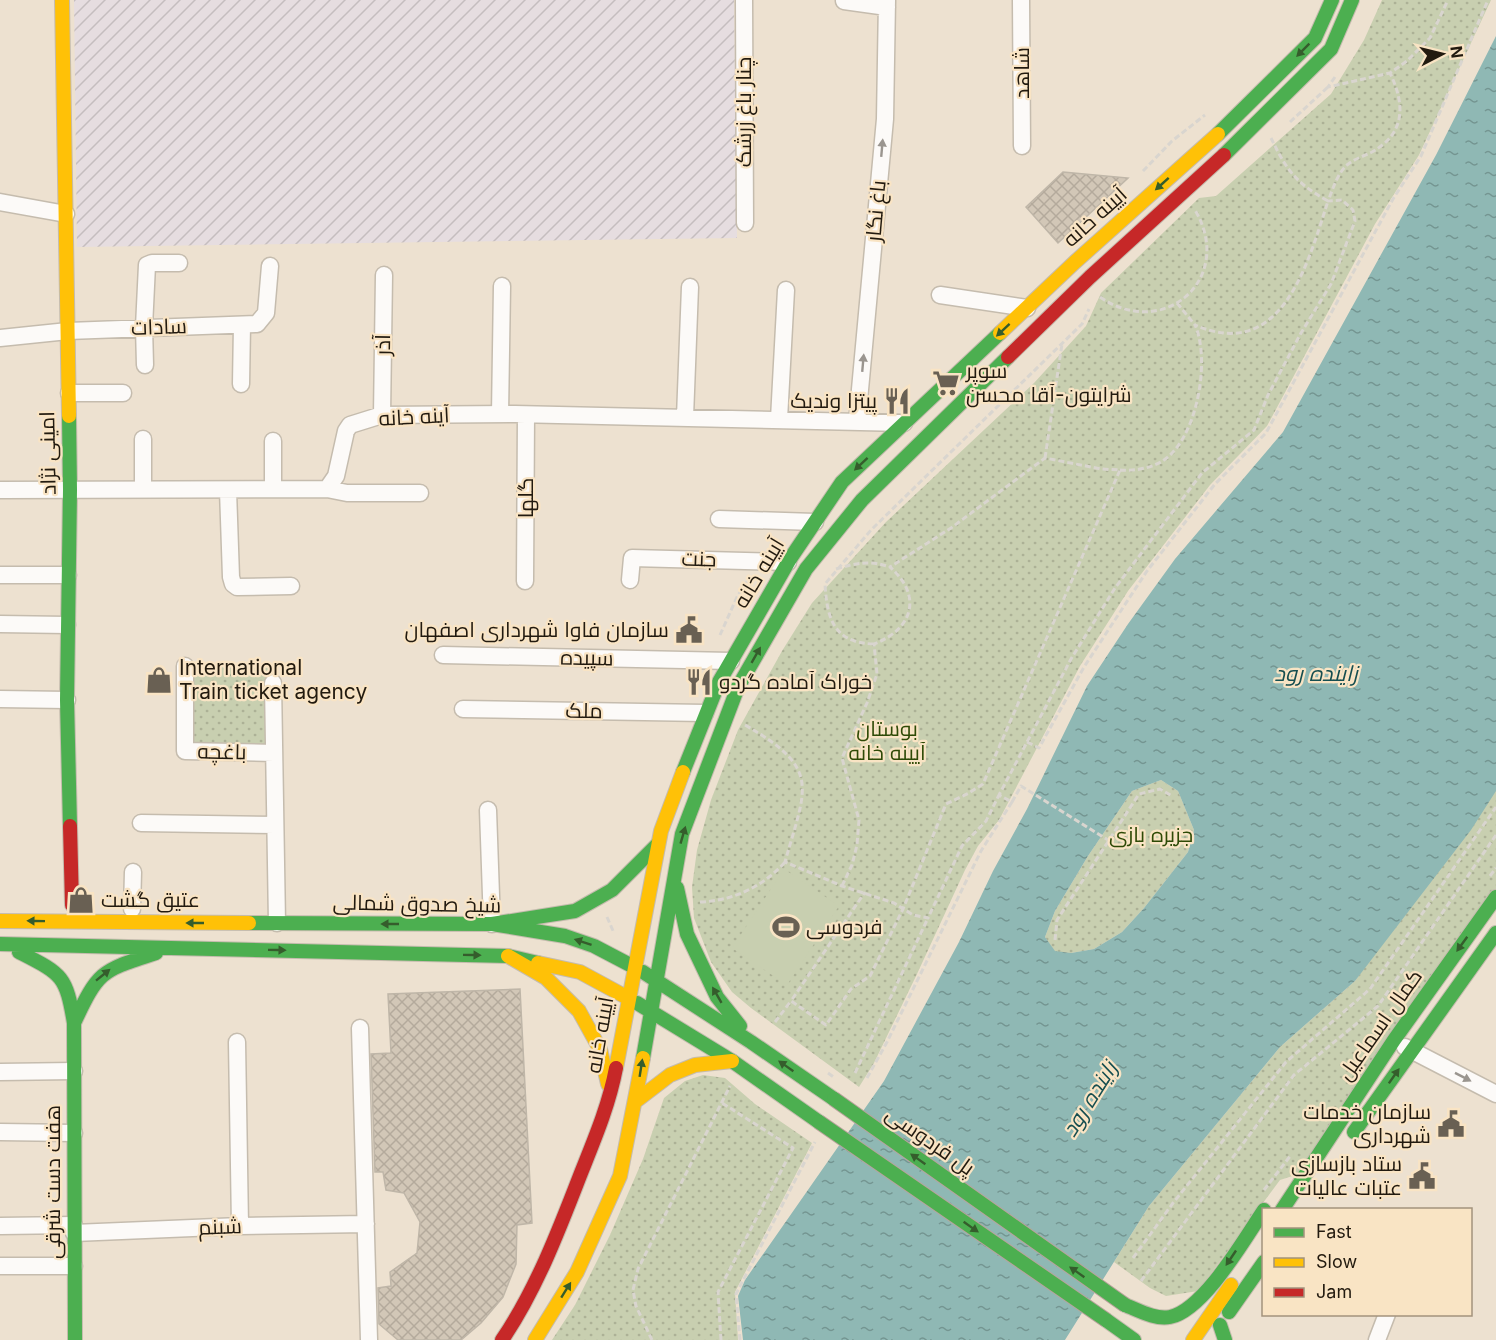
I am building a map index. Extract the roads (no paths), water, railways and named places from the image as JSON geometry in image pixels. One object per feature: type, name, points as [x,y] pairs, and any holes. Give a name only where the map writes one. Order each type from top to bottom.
[{"type":"main road","name":"امینی نژاد","points":[[62,0],[69,393],[70,490],[67,625],[72,906]]},
{"type":"main road","name":"آیینه خانه","points":[[502,1340],[564,1241],[611,1096],[661,831],[705,713],[731,661],[788,562],[842,482],[1027,308],[1207,145],[1315,38],[1332,0]]},
{"type":"main road","name":"آیینه خانه","points":[[535,1340],[577,1272],[620,1176],[636,1101],[682,834],[738,687],[806,569],[862,500],[1090,277],[1222,157],[1331,49],[1352,0]]},
{"type":"main road","points":[[492,924],[575,911],[612,890],[658,844]]},
{"type":"main road","points":[[674,872],[687,934],[717,997],[751,1042]]},
{"type":"main road","name":"کمال اسماعیل","points":[[1283,1208],[1394,1040],[1496,897]]},
{"type":"main road","name":"شیخ صدوق شمالی","points":[[128,908],[164,923]]},
{"type":"main road","name":"شیخ صدوق شمالی","points":[[0,921],[492,924],[565,936],[594,946],[657,981]]},
{"type":"main road","name":"کمال اسماعیل","points":[[1346,1144],[1496,933]]},
{"type":"main road","points":[[0,944],[508,956],[580,972],[601,982],[732,1061],[1134,1340]]},
{"type":"main road","points":[[74,1023],[97,979],[113,967],[173,948]]},
{"type":"main road","points":[[0,952],[113,955],[156,953]]},
{"type":"main road","name":"هفت دست شرقی","points":[[19,952],[47,966],[60,978],[68,989],[74,1023],[75,1340]]},
{"type":"main road","points":[[508,956],[546,978],[579,1011],[600,1049],[611,1096]]},
{"type":"main road","name":"پل فردوسی","points":[[657,981],[834,1099],[1158,1329]]},
{"type":"main road","points":[[636,1101],[670,1075],[695,1065],[732,1061]]},
{"type":"main road","points":[[1282,1185],[1304,1178]]},
{"type":"main road","points":[[1125,1305],[1169,1318],[1190,1308],[1219,1275],[1262,1212]]},
{"type":"main road","points":[[564,1241],[582,1249],[585,1254]]},
{"type":"main road","points":[[1209,1340],[1220,1324],[1249,1264]]},
{"type":"main road","points":[[1193,1340],[1249,1264]]},
{"type":"main road","points":[[1106,1320],[1118,1340]]},
{"type":"main road","points":[[1220,1324],[1225,1340]]},
{"type":"street","name":"چنار باغ زرشک","points":[[744,0],[745,223]]},
{"type":"street","name":"شاهد","points":[[1021,0],[1022,146]]},
{"type":"street","points":[[844,1],[887,4]]},
{"type":"street","name":"باغ نگار","points":[[857,422],[885,119],[887,4]]},
{"type":"street","points":[[0,202],[66,214]]},
{"type":"street","points":[[145,365],[147,265],[179,263]]},
{"type":"street","name":"سادات","points":[[0,338],[68,331],[257,324],[266,313],[270,266]]},
{"type":"street","name":"آذر","points":[[382,415],[384,275]]},
{"type":"street","points":[[500,414],[502,286]]},
{"type":"street","points":[[685,417],[690,287]]},
{"type":"street","points":[[779,419],[786,290]]},
{"type":"street","points":[[940,295],[1027,308]]},
{"type":"street","points":[[241,384],[242,326]]},
{"type":"street","points":[[69,393],[123,393]]},
{"type":"street","name":"آینه خانه","points":[[327,489],[336,476],[345,431],[351,425],[382,415],[500,414],[904,423]]},
{"type":"street","name":"گلها","points":[[525,581],[526,415]]},
{"type":"street","points":[[143,439],[144,490]]},
{"type":"street","points":[[273,441],[273,489]]},
{"type":"street","points":[[0,490],[327,489],[347,493],[420,493]]},
{"type":"street","points":[[228,490],[233,584],[237,587],[291,586]]},
{"type":"street","points":[[719,519],[815,522]]},
{"type":"street","name":"جنت","points":[[630,580],[633,558],[788,562]]},
{"type":"street","points":[[0,575],[68,575]]},
{"type":"street","points":[[0,624],[67,625]]},
{"type":"street","name":"سپیده","points":[[443,655],[731,661]]},
{"type":"street","name":"باغچه","points":[[185,666],[185,751],[274,753]]},
{"type":"street","name":"باغچه","points":[[273,683],[277,923]]},
{"type":"street","points":[[0,699],[68,700]]},
{"type":"street","name":"ملک","points":[[463,709],[705,713]]},
{"type":"street","points":[[488,810],[492,924]]},
{"type":"street","points":[[141,823],[275,825]]},
{"type":"street","points":[[128,908],[133,872]]},
{"type":"street","points":[[360,1028],[369,1340]]},
{"type":"street","points":[[1394,1040],[1496,1094]]},
{"type":"street","points":[[237,1042],[240,1226]]},
{"type":"street","points":[[0,1072],[74,1071]]},
{"type":"street","points":[[0,1132],[74,1133]]},
{"type":"street","name":"شبنم","points":[[0,1226],[74,1229],[366,1224]]},
{"type":"street","points":[[0,1266],[74,1266]]},
{"type":"street","points":[[1377,1340],[1386,1316]]},
{"type":"water","name":"زاینده رود","points":[[1496,36],[1496,791],[1471,830],[1355,981],[1280,1047],[1149,1206],[1065,1340],[743,1340],[738,1296],[745,1280],[884,1081],[959,942],[1087,686],[1175,559],[1283,432],[1436,155]],"holes":[[[1161,780],[1178,791],[1194,830],[1188,852],[1122,932],[1094,949],[1071,953],[1055,951],[1045,937],[1055,911],[1088,856],[1132,791]]]},
{"type":"place","name":"سوپر شرایتون-آقا محسن","points":[[946,383]]},
{"type":"place","name":"پیتزا وندیک","points":[[897,401]]},
{"type":"place","name":"سازمان فاوا شهرداری اصفهان","points":[[689,630]]},
{"type":"place","name":"International Train ticket agency","points":[[159,680]]},
{"type":"place","name":"خوراک آماده گردو","points":[[699,682]]},
{"type":"place","name":"عتیق گشت","points":[[81,900]]},
{"type":"place","name":"فردوسی","points":[[786,927]]},
{"type":"place","name":"سازمان خدمات شهرداری","points":[[1451,1124]]},
{"type":"place","name":"ستاد بازسازی عتبات عالیات","points":[[1422,1176]]},
{"type":"park label","name":"بوستان آیینه خانه","points":[[887,741]]},
{"type":"park label","name":"جزیره بازی","points":[[1151,835]]}]
